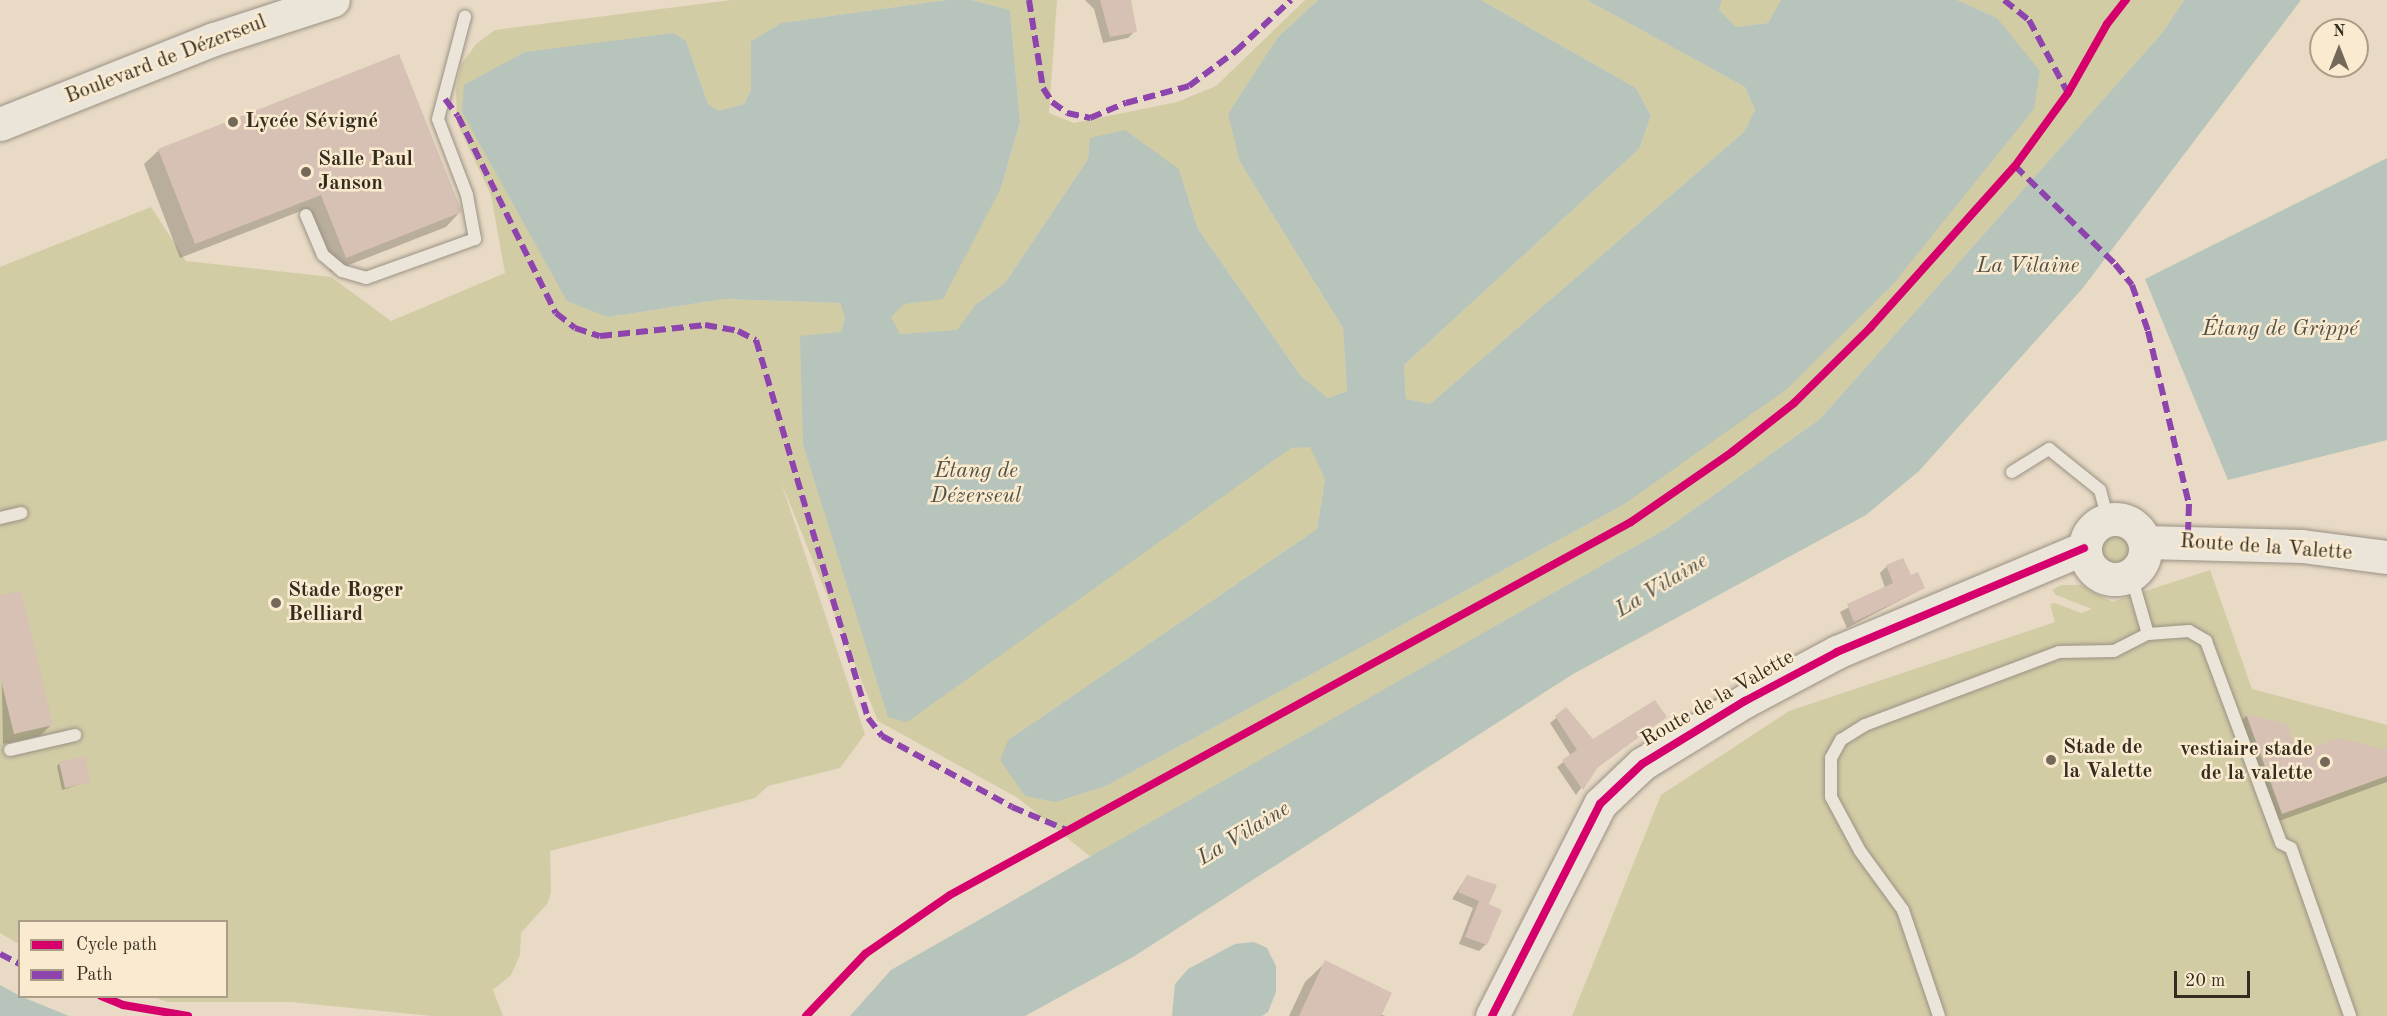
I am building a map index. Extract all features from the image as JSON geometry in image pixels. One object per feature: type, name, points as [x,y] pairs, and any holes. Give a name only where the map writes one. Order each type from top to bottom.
[{"type":"street","name":"Boulevard de Dézerseul","points":[[0,124],[214,39],[333,0]]},
{"type":"street","points":[[2108,519],[2129,522],[2145,542],[2142,562],[2131,575],[2110,579],[2097,574],[2085,558],[2084,548],[2094,526],[2108,519]]},
{"type":"street","name":"Route de la Valette","points":[[2145,542],[2302,546],[2387,557]]},
{"type":"street","name":"Route de la Valette","points":[[1492,1016],[1600,804],[1642,764],[1745,701],[1837,652],[2084,548]]},
{"type":"lane","points":[[306,215],[323,255],[342,272],[366,278],[475,239],[467,195],[438,119],[465,17]]},
{"type":"lane","points":[[2012,472],[2049,448],[2100,490],[2108,519]]},
{"type":"lane","points":[[0,518],[21,513]]},
{"type":"lane","points":[[2131,575],[2148,634]]},
{"type":"lane","points":[[1939,1016],[1903,910],[1860,850],[1831,797],[1831,758],[1841,740],[1865,725],[2060,652],[2114,651],[2148,634],[2190,631],[2206,641],[2281,843],[2291,848],[2350,1016]]},
{"type":"lane","points":[[10,750],[75,735]]},
{"type":"shaded area","points":[[732,0],[946,0],[781,23],[751,41],[751,90],[744,104],[719,112],[708,104],[686,41],[608,317],[724,299],[840,303],[845,318],[841,332],[1291,448],[1310,446],[1325,478],[1317,529],[1008,740],[1056,802],[1106,786],[1623,505],[1997,18],[1957,0],[2184,0],[2163,32],[1820,419],[1669,527],[1091,857],[1018,798],[878,721],[781,482],[865,734],[840,768],[768,786],[755,798],[550,851],[551,893],[547,904],[521,933],[520,955],[511,975],[493,990],[503,1016],[432,1016],[291,1002],[168,1002],[156,998],[228,998],[228,920],[18,920],[18,943],[0,933],[0,267],[151,207],[186,261],[331,277],[391,321],[505,273],[491,195],[457,123],[456,89],[461,65],[476,44],[495,30]]},
{"type":"shaded area","points":[[971,0],[1057,0],[1049,113],[1074,123],[1177,102],[1216,86],[1305,0],[1318,0],[1278,37],[1240,162],[1343,328],[1347,391],[1328,398],[1301,376],[1198,229],[1179,169],[1090,138],[1088,159],[1005,283],[975,305],[957,331],[900,334],[890,317],[1001,188],[1020,122],[1010,10]]},
{"type":"shaded area","points":[[1481,0],[1587,0],[1745,87],[1755,110],[1744,132],[1430,404],[1406,399],[1404,365],[1639,149],[1651,116],[1636,88]]},
{"type":"shaded area","points":[[1722,0],[1781,0],[1768,23],[1736,27],[1718,10]]},
{"type":"shaded area","points":[[2113,526],[2128,532],[2134,547],[2128,562],[2113,568],[2098,562],[2092,547],[2098,532]]},
{"type":"shaded area","name":"Stade de la Valette","points":[[2210,570],[2252,689],[2387,725],[2387,1016],[1572,1016],[1661,795],[1789,711],[2055,622],[2050,604],[2055,603],[2081,613],[2092,609],[2056,595],[2052,590],[2061,585],[2081,585],[2112,602]]},
{"type":"water","name":"Étang de Dézerseul","points":[[946,0],[971,0],[1010,10],[1020,122],[1001,188],[943,299],[904,304],[891,317],[900,334],[957,330],[975,305],[1005,283],[1088,159],[1090,138],[1125,130],[1179,169],[1198,229],[1301,376],[1328,398],[1347,391],[1343,328],[1240,162],[1228,114],[1278,37],[1318,0],[1481,0],[1636,88],[1651,116],[1639,149],[1404,365],[1406,399],[1430,404],[1744,132],[1755,110],[1745,87],[1587,0],[1722,0],[1719,10],[1736,27],[1768,23],[1781,0],[1957,0],[1997,18],[2040,71],[2034,109],[1894,283],[1787,389],[1623,505],[1106,786],[1056,802],[1025,796],[1000,760],[1008,740],[1317,529],[1325,479],[1310,447],[1291,448],[907,722],[888,717],[803,444],[800,336],[841,332],[845,318],[840,303],[724,299],[608,317],[567,301],[462,112],[464,85],[525,52],[673,33],[686,41],[708,104],[719,111],[744,104],[751,90],[751,41],[781,23]]},
{"type":"water","name":"La Vilaine","points":[[2184,0],[2301,0],[2082,289],[1919,471],[1866,515],[1573,674],[1133,957],[1025,1016],[850,1016],[891,970],[1669,527],[1820,419],[2163,32]]},
{"type":"water","name":"Étang de Grippé","points":[[2387,158],[2387,440],[2228,480],[2145,279]]},
{"type":"water","points":[[1254,942],[1267,948],[1276,966],[1276,992],[1268,1012],[1262,1016],[1172,1016],[1175,984],[1188,969],[1235,944]]},
{"type":"water","points":[[0,985],[18,995],[18,998],[25,998],[69,1016],[0,1016]]},
{"type":"building","points":[[1100,0],[1131,0],[1137,32],[1110,37]]},
{"type":"building","name":"Salle Paul Janson","points":[[399,54],[462,212],[346,258],[321,195],[195,244],[158,149]]},
{"type":"building","points":[[1903,558],[1911,575],[1918,572],[1925,588],[1854,622],[1847,604],[1893,583],[1886,565]]},
{"type":"building","points":[[21,591],[53,725],[14,734],[0,676],[0,595]]},
{"type":"building","points":[[1655,700],[1667,717],[1598,767],[1583,790],[1562,760],[1577,750],[1555,716],[1566,707],[1593,739]]},
{"type":"building","name":"vestiaire stade de la valette","points":[[2246,714],[2287,724],[2297,753],[2339,738],[2387,750],[2387,776],[2282,814]]},
{"type":"building","points":[[85,756],[91,782],[65,788],[59,762]]},
{"type":"building","points":[[1467,875],[1497,885],[1489,904],[1502,910],[1487,945],[1465,937],[1479,901],[1458,892]]},
{"type":"building","points":[[1325,960],[1392,993],[1381,1016],[1299,1016]]},
{"type":"marked path","points":[[1029,0],[1043,88],[1052,102],[1067,113],[1090,118],[1126,103],[1189,86],[1236,51],[1291,0]]},
{"type":"marked path","points":[[2004,0],[2029,20],[2068,93]]},
{"type":"marked path","points":[[445,99],[458,116],[556,313],[575,328],[600,336],[705,325],[738,331],[756,340],[868,718],[882,736],[1012,807],[1067,830]]},
{"type":"marked path","points":[[2015,166],[2115,264],[2132,285],[2148,331],[2189,504],[2188,541]]},
{"type":"marked path","points":[[0,954],[18,963]]},
{"type":"cycle path","points":[[806,1016],[865,954],[950,895],[1631,522],[1732,452],[1794,403],[1870,328],[2015,166],[2068,93],[2107,24],[2126,0]]},
{"type":"cycle path","points":[[1492,1016],[1600,804],[1642,764],[1745,701],[1837,652],[2084,548]]},
{"type":"cycle path","points":[[106,998],[123,1005],[188,1016]]},
{"type":"place","name":"Lycée Sévigné","points":[[233,122]]},
{"type":"place","name":"Salle Paul Janson","points":[[306,172]]},
{"type":"place","name":"Stade Roger Belliard","points":[[276,603]]},
{"type":"place","name":"Stade de la Valette","points":[[2051,760]]},
{"type":"place","name":"vestiaire stade de la valette","points":[[2325,762]]}]
